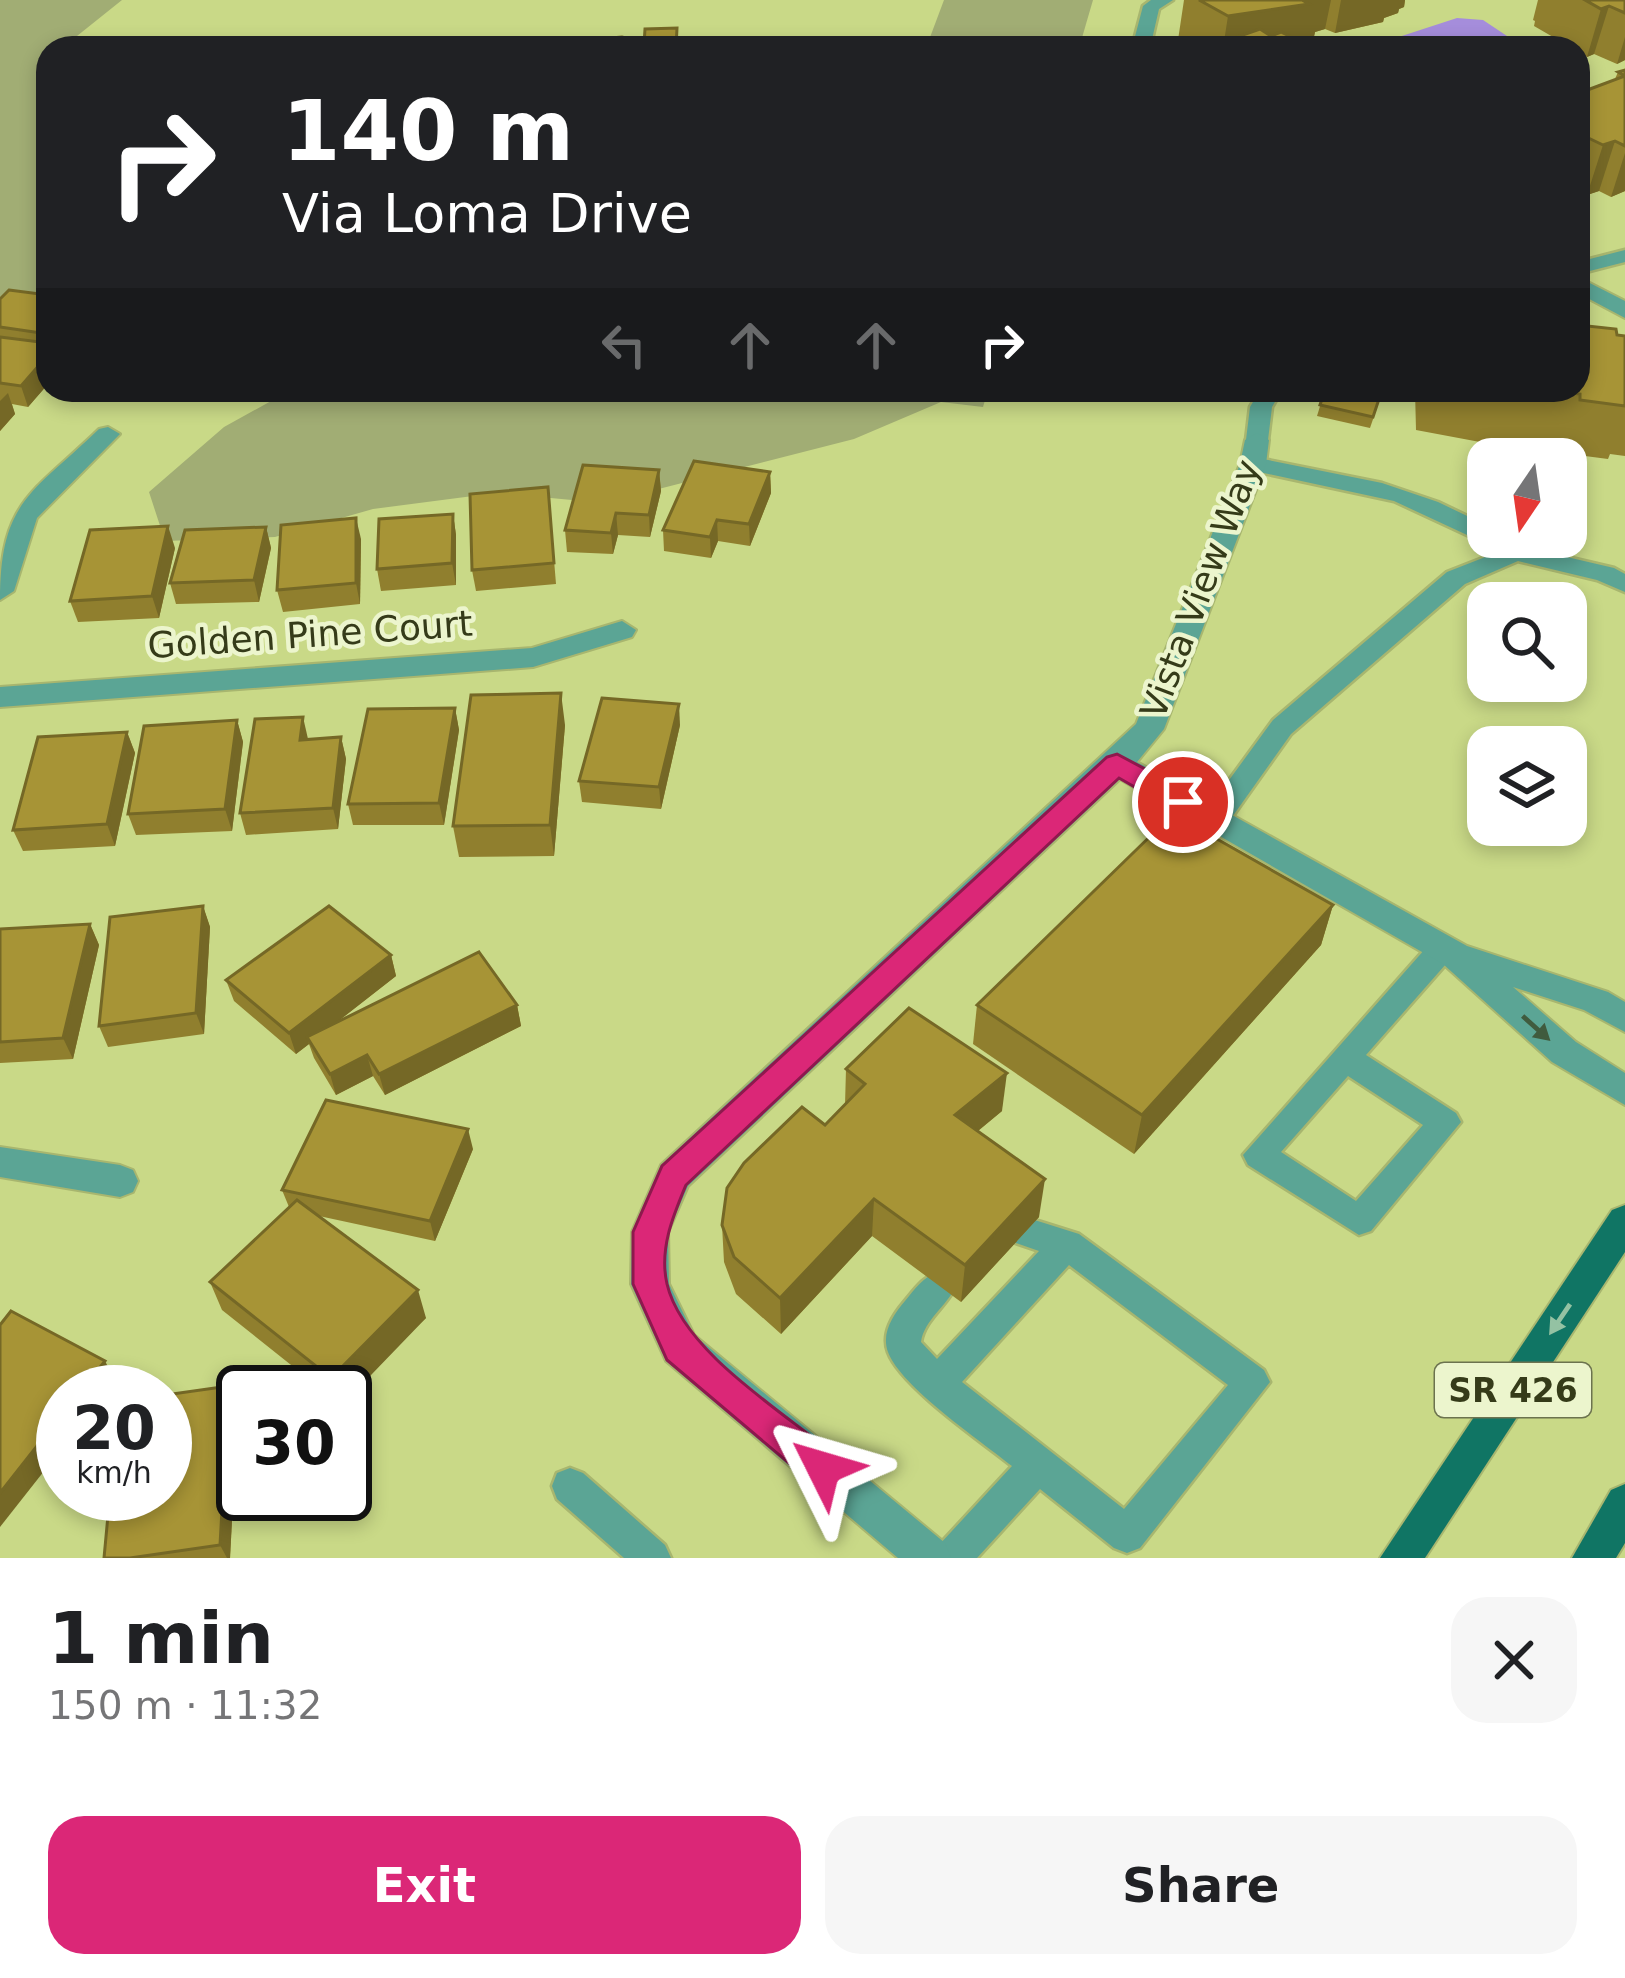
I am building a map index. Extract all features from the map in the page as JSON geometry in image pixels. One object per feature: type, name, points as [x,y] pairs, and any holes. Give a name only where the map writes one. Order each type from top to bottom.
[{"type":"main road","name":"SR 426","points":[[1401,1558],[1625,1221]]},
{"type":"main road","points":[[1593,1558],[1625,1504]]},
{"type":"street","points":[[1590,291],[1625,311]]},
{"type":"street","points":[[0,591],[25,515],[108,434]]},
{"type":"street","name":"Vista View Way","points":[[930,1558],[680,1348],[650,1284],[650,1232],[674,1176],[1149,729],[1255,452]]},
{"type":"street","name":"Golden Pine Court","points":[[0,697],[533,657],[622,630]]},
{"type":"street","points":[[1117,764],[1449,952],[1596,1001],[1625,1018]]},
{"type":"street","points":[[1449,952],[1564,1052],[1625,1091]]},
{"type":"street","points":[[0,1162],[120,1181]]},
{"type":"lane","points":[[1144,36],[1151,6],[1165,0]]},
{"type":"lane","points":[[1590,265],[1625,256]]},
{"type":"lane","points":[[1263,402],[1255,452],[1384,487],[1442,508],[1467,524]]},
{"type":"lane","points":[[1215,820],[1282,727],[1456,578],[1504,558]]},
{"type":"lane","points":[[1537,558],[1606,574],[1625,584]]},
{"type":"lane","points":[[1346,1058],[1445,1122],[1359,1221],[1259,1155],[1346,1058],[1449,952]]},
{"type":"lane","points":[[939,1286],[906,1325],[903,1347],[937,1384],[1127,1535],[1252,1382],[1067,1244],[1025,1232]]},
{"type":"lane","points":[[937,1384],[1067,1244]]},
{"type":"lane","points":[[952,1558],[1040,1463]]},
{"type":"lane","points":[[570,1486],[652,1558]]},
{"type":"green space","points":[[0,0],[122,0],[77,36],[36,36],[36,306],[0,299]]},
{"type":"green space","points":[[944,0],[1093,0],[1082,36],[930,36]]},
{"type":"green space","points":[[269,402],[941,402],[854,439],[604,503],[496,493],[373,509],[275,537],[165,541],[149,492],[224,427]]},
{"type":"green space","points":[[941,402],[984,402],[983,407]]},
{"type":"shaded area","points":[[1457,18],[1483,20],[1507,36],[1402,36]]},
{"type":"building","points":[[1199,0],[1302,0],[1309,4],[1228,16]]},
{"type":"building","points":[[1585,0],[1625,0],[1625,13],[1609,6],[1601,9]]},
{"type":"building","points":[[677,28],[677,36],[645,36],[645,29]]},
{"type":"building","points":[[1260,29],[1271,36],[1240,36]]},
{"type":"building","points":[[1625,76],[1625,146],[1590,139],[1590,89]]},
{"type":"building","points":[[9,290],[36,293],[36,332],[0,327],[0,299]]},
{"type":"building","points":[[1590,326],[1616,329],[1617,335],[1625,336],[1625,406],[1590,401]]},
{"type":"building","points":[[0,337],[36,342],[36,369],[21,386],[0,383]]},
{"type":"building","points":[[1321,402],[1378,402],[1373,417]]},
{"type":"building","points":[[694,461],[770,472],[749,524],[717,520],[710,537],[663,530]]},
{"type":"building","points":[[583,465],[659,470],[649,515],[616,513],[611,533],[565,530]]},
{"type":"building","points":[[548,487],[554,563],[472,570],[470,494]]},
{"type":"building","points":[[453,514],[452,563],[377,569],[379,519]]},
{"type":"building","points":[[356,518],[356,583],[277,590],[281,525]]},
{"type":"building","points":[[168,526],[152,596],[70,601],[90,530]]},
{"type":"building","points":[[266,527],[254,580],[170,583],[185,530]]},
{"type":"building","points":[[561,693],[550,825],[453,826],[471,695]]},
{"type":"building","points":[[602,698],[679,704],[659,787],[579,781]]},
{"type":"building","points":[[455,708],[439,803],[348,804],[368,709]]},
{"type":"building","points":[[303,717],[300,740],[341,737],[333,808],[240,813],[255,719]]},
{"type":"building","points":[[237,720],[225,809],[128,814],[144,726]]},
{"type":"building","points":[[127,732],[107,824],[13,830],[38,737]]},
{"type":"building","points":[[1173,814],[1333,905],[1142,1115],[977,1005]]},
{"type":"building","points":[[203,906],[196,1013],[99,1026],[110,917]]},
{"type":"building","points":[[329,906],[391,955],[289,1033],[226,980]]},
{"type":"building","points":[[90,924],[63,1038],[0,1042],[0,929]]},
{"type":"building","points":[[479,952],[517,1005],[379,1074],[367,1055],[330,1074],[307,1037]]},
{"type":"building","points":[[909,1008],[1007,1073],[955,1115],[1045,1179],[965,1265],[874,1199],[780,1298],[734,1257],[722,1225],[727,1188],[744,1163],[802,1107],[825,1125],[865,1084],[846,1069]]},
{"type":"building","points":[[326,1100],[468,1129],[430,1221],[282,1190]]},
{"type":"building","points":[[297,1200],[418,1290],[344,1365],[315,1365],[210,1282]]},
{"type":"building","points":[[11,1311],[105,1361],[102,1365],[36,1365],[36,1447],[0,1493],[0,1325]]},
{"type":"building","points":[[216,1388],[220,1545],[104,1558],[107,1521],[192,1521],[192,1391]]},
{"type":"route","points":[[823,1468],[680,1348],[650,1284],[650,1232],[674,1176],[1117,764],[1183,802]]}]
